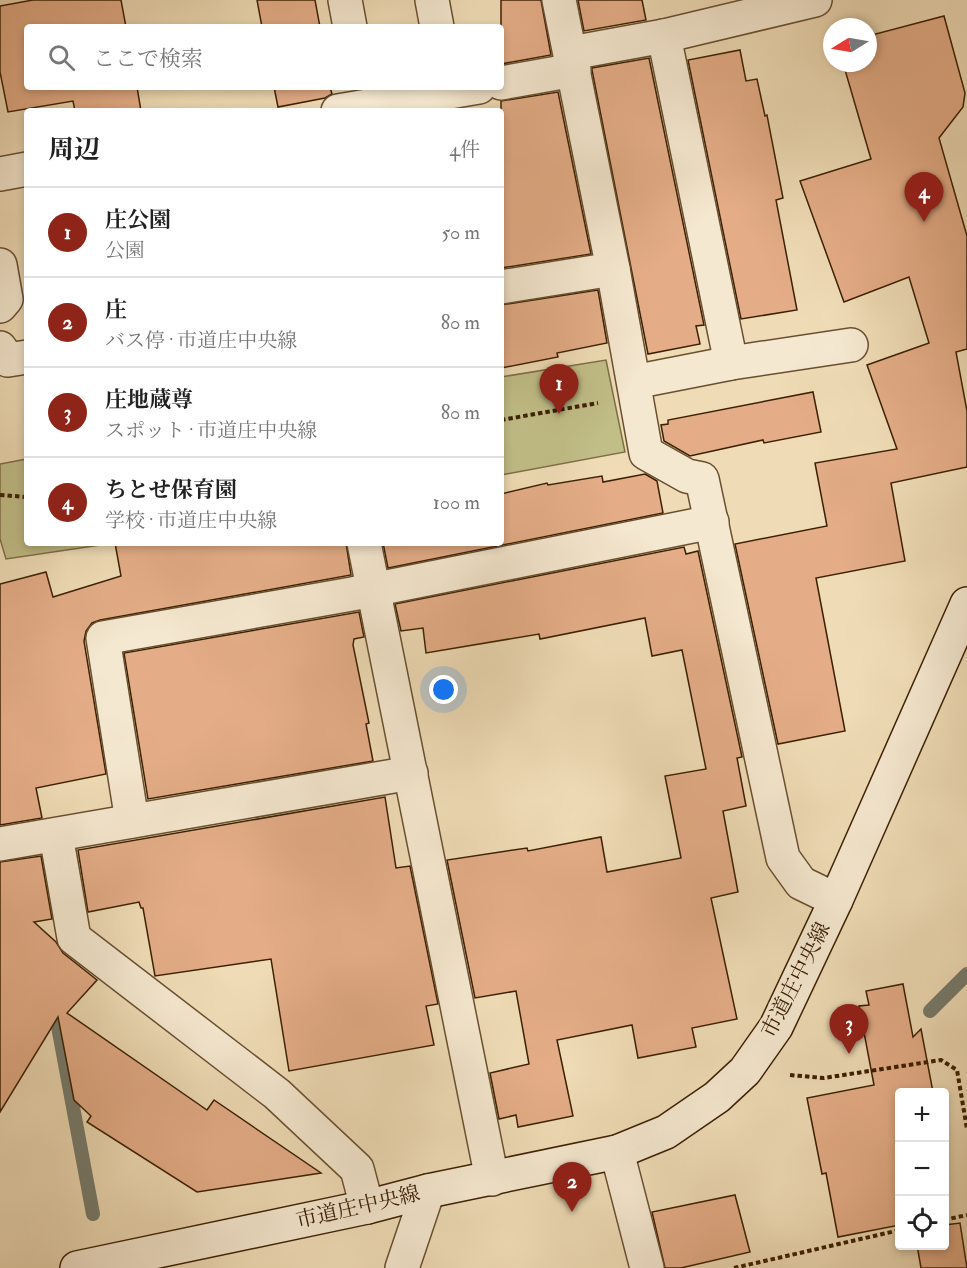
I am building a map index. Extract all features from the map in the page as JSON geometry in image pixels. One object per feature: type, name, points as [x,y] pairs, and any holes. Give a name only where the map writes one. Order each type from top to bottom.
[{"type":"street","points":[[345,0],[349,24]]},
{"type":"street","points":[[432,0],[436,24]]},
{"type":"street","points":[[559,0],[614,269],[646,453],[687,476],[702,479],[783,858],[801,882],[836,900]]},
{"type":"street","points":[[504,82],[664,36],[815,0]]},
{"type":"street","points":[[664,36],[731,363]]},
{"type":"street","points":[[354,101],[450,90]]},
{"type":"street","points":[[0,174],[24,170]]},
{"type":"street","points":[[0,265],[6,299],[0,306]]},
{"type":"street","points":[[504,287],[614,269]]},
{"type":"street","points":[[635,389],[731,363],[851,345]]},
{"type":"street","points":[[0,348],[8,360],[24,357]]},
{"type":"street","points":[[132,821],[103,638],[375,590],[712,522]]},
{"type":"street","points":[[365,546],[492,1179]]},
{"type":"street","name":"市道庄中央線","points":[[77,1268],[125,1264],[428,1191],[617,1152],[666,1132],[717,1097],[745,1071],[776,1027],[836,900],[967,604]]},
{"type":"street","points":[[0,844],[411,773]]},
{"type":"street","points":[[56,835],[74,938],[277,1094],[357,1169],[367,1207]]},
{"type":"street","points":[[617,1152],[647,1268]]},
{"type":"street","points":[[402,1268],[428,1191]]},
{"type":"path","points":[[504,419],[635,389]]},
{"type":"path","points":[[0,495],[24,497]]},
{"type":"path","points":[[745,1071],[824,1078],[941,1060],[957,1070],[967,1129]]},
{"type":"path","points":[[949,1219],[967,1215]]},
{"type":"path","points":[[734,1268],[895,1231]]},
{"type":"shaded area","points":[[606,360],[625,452],[504,474],[504,377]]},
{"type":"shaded area","points":[[24,460],[24,546],[94,546],[6,559],[0,539],[0,464]]},
{"type":"building","points":[[33,0],[121,0],[125,24],[24,24],[24,90],[138,90],[140,108],[74,108],[73,101],[8,112],[0,72],[0,6]]},
{"type":"building","points":[[257,0],[315,0],[319,24],[261,24]]},
{"type":"building","points":[[501,0],[541,0],[551,55],[504,63],[504,24],[501,24]]},
{"type":"building","points":[[578,0],[642,0],[646,20],[584,31]]},
{"type":"building","points":[[944,16],[965,93],[963,107],[939,138],[967,236],[967,349],[956,352],[967,411],[967,467],[891,483],[905,561],[816,578],[845,731],[778,744],[735,544],[827,526],[815,463],[897,449],[867,365],[929,343],[909,277],[844,302],[800,181],[871,159],[846,72],[877,72],[877,34]]},
{"type":"building","points":[[740,50],[746,81],[757,79],[765,116],[767,115],[783,198],[776,200],[797,310],[741,319],[688,60]]},
{"type":"building","points":[[649,58],[704,325],[696,326],[700,344],[648,354],[592,68]]},
{"type":"building","points":[[275,90],[331,90],[332,94],[325,98],[278,107]]},
{"type":"building","points":[[558,92],[591,254],[504,268],[504,108],[501,108],[501,101]]},
{"type":"building","points":[[598,290],[607,343],[557,353],[558,357],[504,367],[504,305]]},
{"type":"building","points":[[813,392],[821,432],[764,443],[763,440],[690,456],[664,441],[661,425],[668,424],[668,420]]},
{"type":"building","points":[[645,474],[657,481],[663,513],[504,545],[504,493],[547,483],[548,485],[602,476],[603,482]]},
{"type":"building","points":[[116,546],[346,546],[351,575],[92,623],[86,631],[84,641],[106,774],[36,788],[42,818],[0,825],[0,584],[46,572],[53,597],[121,576]]},
{"type":"building","points":[[384,546],[498,546],[388,568]]},
{"type":"building","points":[[684,547],[686,554],[698,551],[742,757],[737,758],[746,806],[723,811],[738,892],[711,898],[737,1019],[692,1028],[696,1047],[638,1058],[632,1025],[557,1040],[573,1116],[518,1127],[516,1115],[499,1119],[490,1073],[529,1064],[516,991],[475,998],[447,860],[527,848],[528,851],[601,837],[607,872],[681,858],[665,776],[706,769],[682,650],[652,656],[645,618],[540,639],[539,634],[426,653],[423,628],[401,631],[395,604]]},
{"type":"building","points":[[359,612],[364,637],[354,639],[353,645],[369,723],[366,724],[373,761],[148,799],[124,653]]},
{"type":"building","points":[[385,797],[396,868],[410,866],[438,1004],[426,1006],[434,1045],[289,1071],[271,959],[155,976],[143,908],[139,902],[88,912],[78,850]]},
{"type":"building","points":[[41,856],[52,919],[34,922],[56,942],[63,953],[97,980],[67,1013],[207,1110],[214,1100],[321,1173],[197,1192],[87,1122],[91,1116],[74,1100],[58,1017],[0,1112],[0,862]]},
{"type":"building","points":[[903,984],[913,1037],[921,1029],[932,1088],[895,1088],[895,1226],[838,1237],[826,1173],[822,1174],[807,1098],[874,1085],[859,1006],[869,1005],[866,991]]},
{"type":"building","points":[[735,1195],[750,1252],[681,1268],[665,1268],[652,1212]]},
{"type":"building","points":[[960,1223],[967,1268],[921,1268],[918,1250],[949,1250],[949,1224]]},
{"type":"waterway","points":[[930,1011],[967,974]]},
{"type":"waterway","points":[[45,1009],[56,1016],[93,1214]]},
{"type":"place","name":"ちとせ保育園","points":[[924,222]]},
{"type":"place","name":"庄公園","points":[[559,414]]},
{"type":"place","name":"庄地蔵尊","points":[[849,1054]]},
{"type":"place","name":"庄","points":[[572,1212]]}]
